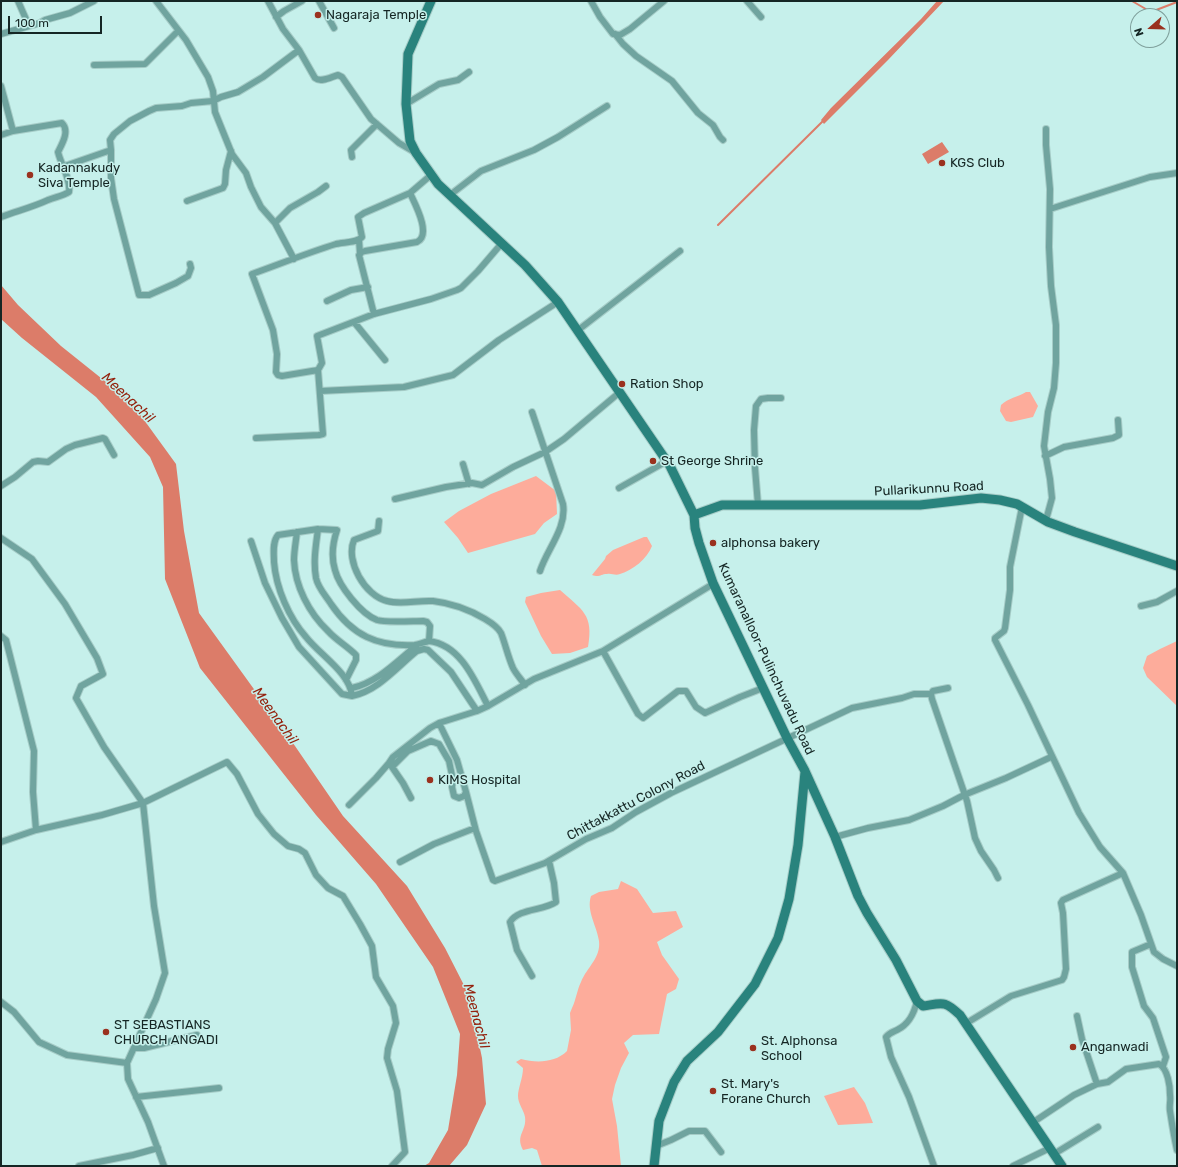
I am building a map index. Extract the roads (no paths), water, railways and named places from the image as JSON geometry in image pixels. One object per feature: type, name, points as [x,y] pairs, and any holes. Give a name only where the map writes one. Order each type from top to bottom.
[{"type":"main road","name":"Kumaranalloor-Pulinchuvadu Road","points":[[431,1],[408,54],[406,104],[410,140],[416,153],[438,184],[502,242],[558,302],[667,461],[694,514],[695,528],[699,543],[713,584],[787,738],[805,771],[835,837],[861,902],[896,960],[917,1001]]},
{"type":"main road","name":"Pullarikunnu Road","points":[[694,514],[722,506],[920,505],[981,498],[1000,500],[1017,504],[1046,520],[1114,546],[1177,566]]},
{"type":"main road","points":[[654,1166],[659,1120],[674,1082],[687,1060],[718,1032],[755,984],[778,938],[789,899],[798,845],[805,771]]},
{"type":"main road","points":[[917,1001],[923,1006],[940,1004],[949,1005],[960,1015],[1062,1166]]},
{"type":"street","points":[[18,1],[30,26]]},
{"type":"street","points":[[1,34],[70,13],[94,1]]},
{"type":"street","points":[[156,1],[178,32],[186,40],[208,77],[213,91],[215,112],[231,151],[246,173],[261,207],[275,223],[294,259]]},
{"type":"street","points":[[268,1],[283,29],[299,50],[318,80],[338,75],[342,77],[363,109],[377,124],[399,143],[416,153]]},
{"type":"street","points":[[276,17],[302,1]]},
{"type":"street","points":[[319,1],[334,28]]},
{"type":"street","points":[[591,1],[613,34],[615,34],[636,56],[672,80],[698,113],[713,125],[723,140]]},
{"type":"street","points":[[615,34],[620,36],[664,1]]},
{"type":"street","points":[[747,1],[761,17]]},
{"type":"street","points":[[94,65],[145,64],[178,32]]},
{"type":"street","points":[[190,264],[191,268],[188,276],[176,284],[149,295],[139,295],[114,200],[111,178],[110,140],[114,134],[130,121],[156,108],[213,101],[238,92],[263,77],[299,50]]},
{"type":"street","points":[[406,104],[439,84],[458,80],[469,72]]},
{"type":"street","points":[[1,89],[13,131]]},
{"type":"street","points":[[450,195],[481,171],[534,150],[558,137],[607,106]]},
{"type":"street","points":[[1,135],[13,131],[62,123],[65,125],[66,131],[58,152],[62,167],[70,186],[69,192],[65,194],[42,204],[16,210],[1,217]]},
{"type":"street","points":[[352,157],[351,150],[377,124]]},
{"type":"street","points":[[1046,129],[1050,189],[1050,270],[1056,325],[1056,363],[1054,388],[1048,412],[1044,446],[1052,498],[1046,520]]},
{"type":"street","points":[[62,167],[111,150]]},
{"type":"street","points":[[187,201],[223,188],[231,151]]},
{"type":"street","points":[[1050,209],[1150,178],[1177,173]]},
{"type":"street","points":[[374,314],[359,258],[359,240],[362,236],[358,216],[410,193],[431,174]]},
{"type":"street","points":[[275,223],[290,208],[326,186]]},
{"type":"street","points":[[360,254],[365,251],[417,242],[422,239],[423,223],[410,193]]},
{"type":"street","points":[[318,370],[282,376],[278,375],[276,372],[277,354],[273,330],[252,274],[314,251],[343,242],[359,240]]},
{"type":"street","points":[[256,438],[324,434],[318,370],[322,363],[317,336],[374,314],[431,299],[461,288],[492,256],[502,242]]},
{"type":"street","points":[[577,331],[680,251]]},
{"type":"street","points":[[327,301],[351,290],[368,287]]},
{"type":"street","points":[[320,391],[404,387],[453,375],[499,340],[558,302]]},
{"type":"street","points":[[354,322],[385,360]]},
{"type":"street","points":[[396,499],[446,487],[469,484],[482,485],[513,466],[545,452],[564,439],[620,392]]},
{"type":"street","points":[[758,505],[754,430],[756,406],[761,399],[781,398]]},
{"type":"street","points":[[532,412],[565,513],[561,527],[540,571]]},
{"type":"street","points":[[1045,456],[1064,447],[1113,438],[1119,435],[1118,420]]},
{"type":"street","points":[[1,486],[33,462],[48,462],[66,449],[88,441],[103,438],[106,439],[114,455]]},
{"type":"street","points":[[619,488],[667,461]]},
{"type":"street","points":[[463,464],[469,484]]},
{"type":"street","points":[[1022,507],[1010,567],[1010,590],[1005,628],[1004,631],[995,638],[995,640],[1028,705],[1079,813],[1100,847],[1123,873],[1141,915],[1154,952],[1158,956],[1177,966]]},
{"type":"street","points":[[379,521],[378,531],[354,540],[351,546],[350,553],[352,564],[367,587],[378,598],[386,601],[394,603],[432,601],[452,605],[484,619],[501,632],[513,668],[526,685]]},
{"type":"street","points":[[318,529],[314,555],[316,580],[321,590],[338,614],[356,631],[378,642],[417,645],[430,641],[436,642],[448,648],[461,660],[471,674],[488,706]]},
{"type":"street","points":[[352,696],[352,688],[338,668],[316,649],[297,626],[286,603],[276,573],[274,551],[276,538],[278,535],[318,529],[337,530],[333,549],[334,569],[346,591],[358,606],[366,613],[379,620],[427,622],[430,626],[430,641]]},
{"type":"street","points":[[297,532],[294,559],[295,570],[305,600],[328,632],[356,655],[356,660],[346,680]]},
{"type":"street","points":[[1,538],[32,559],[65,604],[97,658],[103,674],[81,686],[76,698],[104,747],[144,803],[154,906],[166,973],[127,1063],[128,1078],[148,1122],[164,1166]]},
{"type":"street","points":[[251,541],[265,583],[282,618],[299,647],[342,694],[352,696],[372,688],[407,659],[424,648],[451,672],[477,711]]},
{"type":"street","points":[[391,765],[394,757],[430,728],[439,723],[477,711],[534,680],[603,651],[713,584]]},
{"type":"street","points":[[1141,606],[1157,602],[1177,590]]},
{"type":"street","points":[[1,636],[6,640],[34,751],[33,792],[36,830]]},
{"type":"street","points":[[352,688],[361,686],[373,680],[417,645]]},
{"type":"street","points":[[603,651],[638,714],[643,718],[678,691],[686,690],[696,707],[705,713],[763,688]]},
{"type":"street","name":"Chittakkattu Colony Road","points":[[475,828],[494,880],[549,861],[586,839],[612,828],[671,792],[852,708],[902,698],[914,694],[931,694],[933,691],[948,688]]},
{"type":"street","points":[[931,694],[967,801],[975,838],[981,851],[998,878]]},
{"type":"street","points":[[400,862],[434,844],[475,828],[457,760],[439,723]]},
{"type":"street","points":[[349,805],[376,778],[408,751],[431,741],[439,744],[449,761],[453,780],[452,787],[454,796],[459,798],[464,796],[466,792]]},
{"type":"street","points":[[835,837],[868,828],[909,820],[1006,778],[1051,756]]},
{"type":"street","points":[[1,842],[36,830],[109,814],[144,803],[227,762],[236,774],[258,814],[274,834],[288,846],[299,849],[305,853],[316,875],[328,888],[343,896],[372,946],[376,977],[393,1006],[396,1023],[388,1049],[387,1058],[397,1091],[405,1152],[392,1166]]},
{"type":"street","points":[[391,765],[412,798]]},
{"type":"street","points":[[532,976],[517,950],[510,922],[513,918],[532,910],[551,906],[556,902],[554,883],[549,861]]},
{"type":"street","points":[[965,1024],[1010,996],[1062,980],[1066,969],[1063,913],[1061,903],[1063,900],[1123,873]]},
{"type":"street","points":[[1151,944],[1132,952],[1132,967],[1144,1006],[1153,1018],[1166,1057],[1163,1066],[1166,1072],[1170,1097],[1169,1103],[1177,1150]]},
{"type":"street","points":[[917,1001],[910,1021],[904,1026],[888,1034],[886,1037],[891,1057],[934,1166]]},
{"type":"street","points":[[1,1002],[14,1012],[39,1042],[67,1056],[127,1063]]},
{"type":"street","points":[[1077,1016],[1082,1039],[1097,1084]]},
{"type":"street","points":[[134,1048],[144,1048],[197,1035]]},
{"type":"street","points":[[1032,1123],[1074,1094],[1097,1084],[1108,1082],[1126,1069],[1155,1064],[1163,1066]]},
{"type":"street","points":[[136,1098],[219,1088]]},
{"type":"street","points":[[1013,1166],[1052,1151],[1098,1127]]},
{"type":"street","points":[[656,1146],[689,1131],[705,1131],[721,1152]]},
{"type":"street","points":[[79,1166],[133,1155],[158,1148]]},
{"type":"waterway","points":[[1132,1],[1151,12],[1177,2]]},
{"type":"waterway","points":[[718,225],[824,120]]},
{"type":"place","name":"Nagaraja Temple","points":[[318,15]]},
{"type":"place","name":"KGS Club","points":[[942,163]]},
{"type":"place","name":"Kadannakudy Siva Temple","points":[[30,175]]},
{"type":"place","name":"Ration Shop","points":[[622,384]]},
{"type":"place","name":"St George Shrine","points":[[653,461]]},
{"type":"place","name":"alphonsa bakery","points":[[713,543]]},
{"type":"place","name":"KIMS Hospital","points":[[430,780]]},
{"type":"place","name":"ST SEBASTIANS CHURCH ANGADI","points":[[106,1032]]},
{"type":"place","name":"Anganwadi","points":[[1073,1047]]},
{"type":"place","name":"St. Alphonsa School","points":[[753,1048]]},
{"type":"place","name":"St. Mary's Forane Church","points":[[713,1091]]},
{"type":"water label","name":"Meenachil","points":[[128,398]]},
{"type":"water label","name":"Meenachil","points":[[275,716]]},
{"type":"water label","name":"Meenachil","points":[[476,1016]]}]
